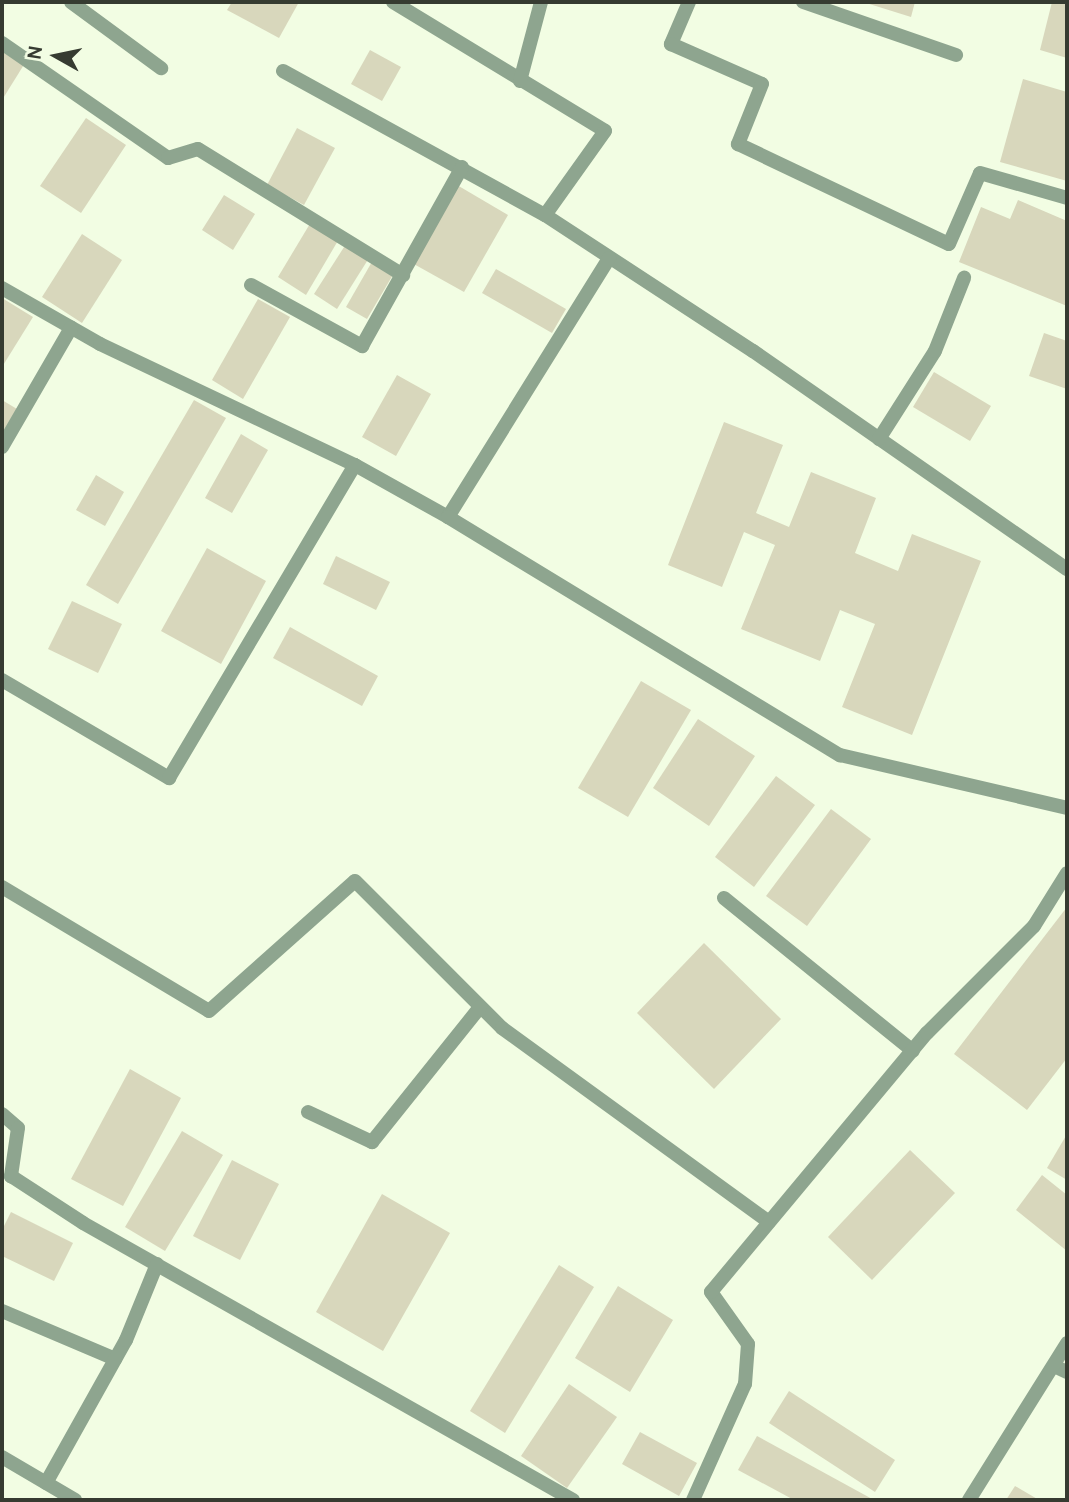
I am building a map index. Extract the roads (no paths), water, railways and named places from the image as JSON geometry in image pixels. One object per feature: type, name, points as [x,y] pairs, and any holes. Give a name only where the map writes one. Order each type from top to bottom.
[{"type":"street","points":[[71,2],[160,68]]},
{"type":"street","points":[[393,2],[605,131],[545,215]]},
{"type":"street","points":[[520,81],[541,2]]},
{"type":"street","points":[[689,2],[671,44],[762,84],[738,144],[949,244],[981,173],[1067,198]]},
{"type":"street","points":[[803,2],[956,55]]},
{"type":"street","points":[[2,43],[169,159],[198,149],[403,275]]},
{"type":"street","points":[[283,71],[545,215],[1067,569]]},
{"type":"street","points":[[251,285],[362,346],[462,167]]},
{"type":"street","points":[[448,517],[609,258]]},
{"type":"street","points":[[879,439],[935,351],[964,278]]},
{"type":"street","points":[[2,288],[71,328],[355,465],[448,517],[840,755],[1067,808]]},
{"type":"street","points":[[2,447],[71,328]]},
{"type":"street","points":[[2,680],[169,778],[355,465]]},
{"type":"street","points":[[693,1500],[745,1384],[748,1344],[711,1292],[913,1051],[1034,926],[1067,873]]},
{"type":"street","points":[[2,887],[209,1011],[355,881],[502,1028],[769,1222]]},
{"type":"street","points":[[724,898],[913,1051]]},
{"type":"street","points":[[308,1112],[372,1142],[480,1007]]},
{"type":"street","points":[[2,1114],[18,1128],[11,1176],[157,1264],[573,1500]]},
{"type":"street","points":[[46,1483],[115,1359],[157,1264]]},
{"type":"street","points":[[2,1311],[115,1359]]},
{"type":"street","points":[[969,1500],[1061,1369],[1067,1343]]},
{"type":"street","points":[[2,1457],[75,1500]]}]
